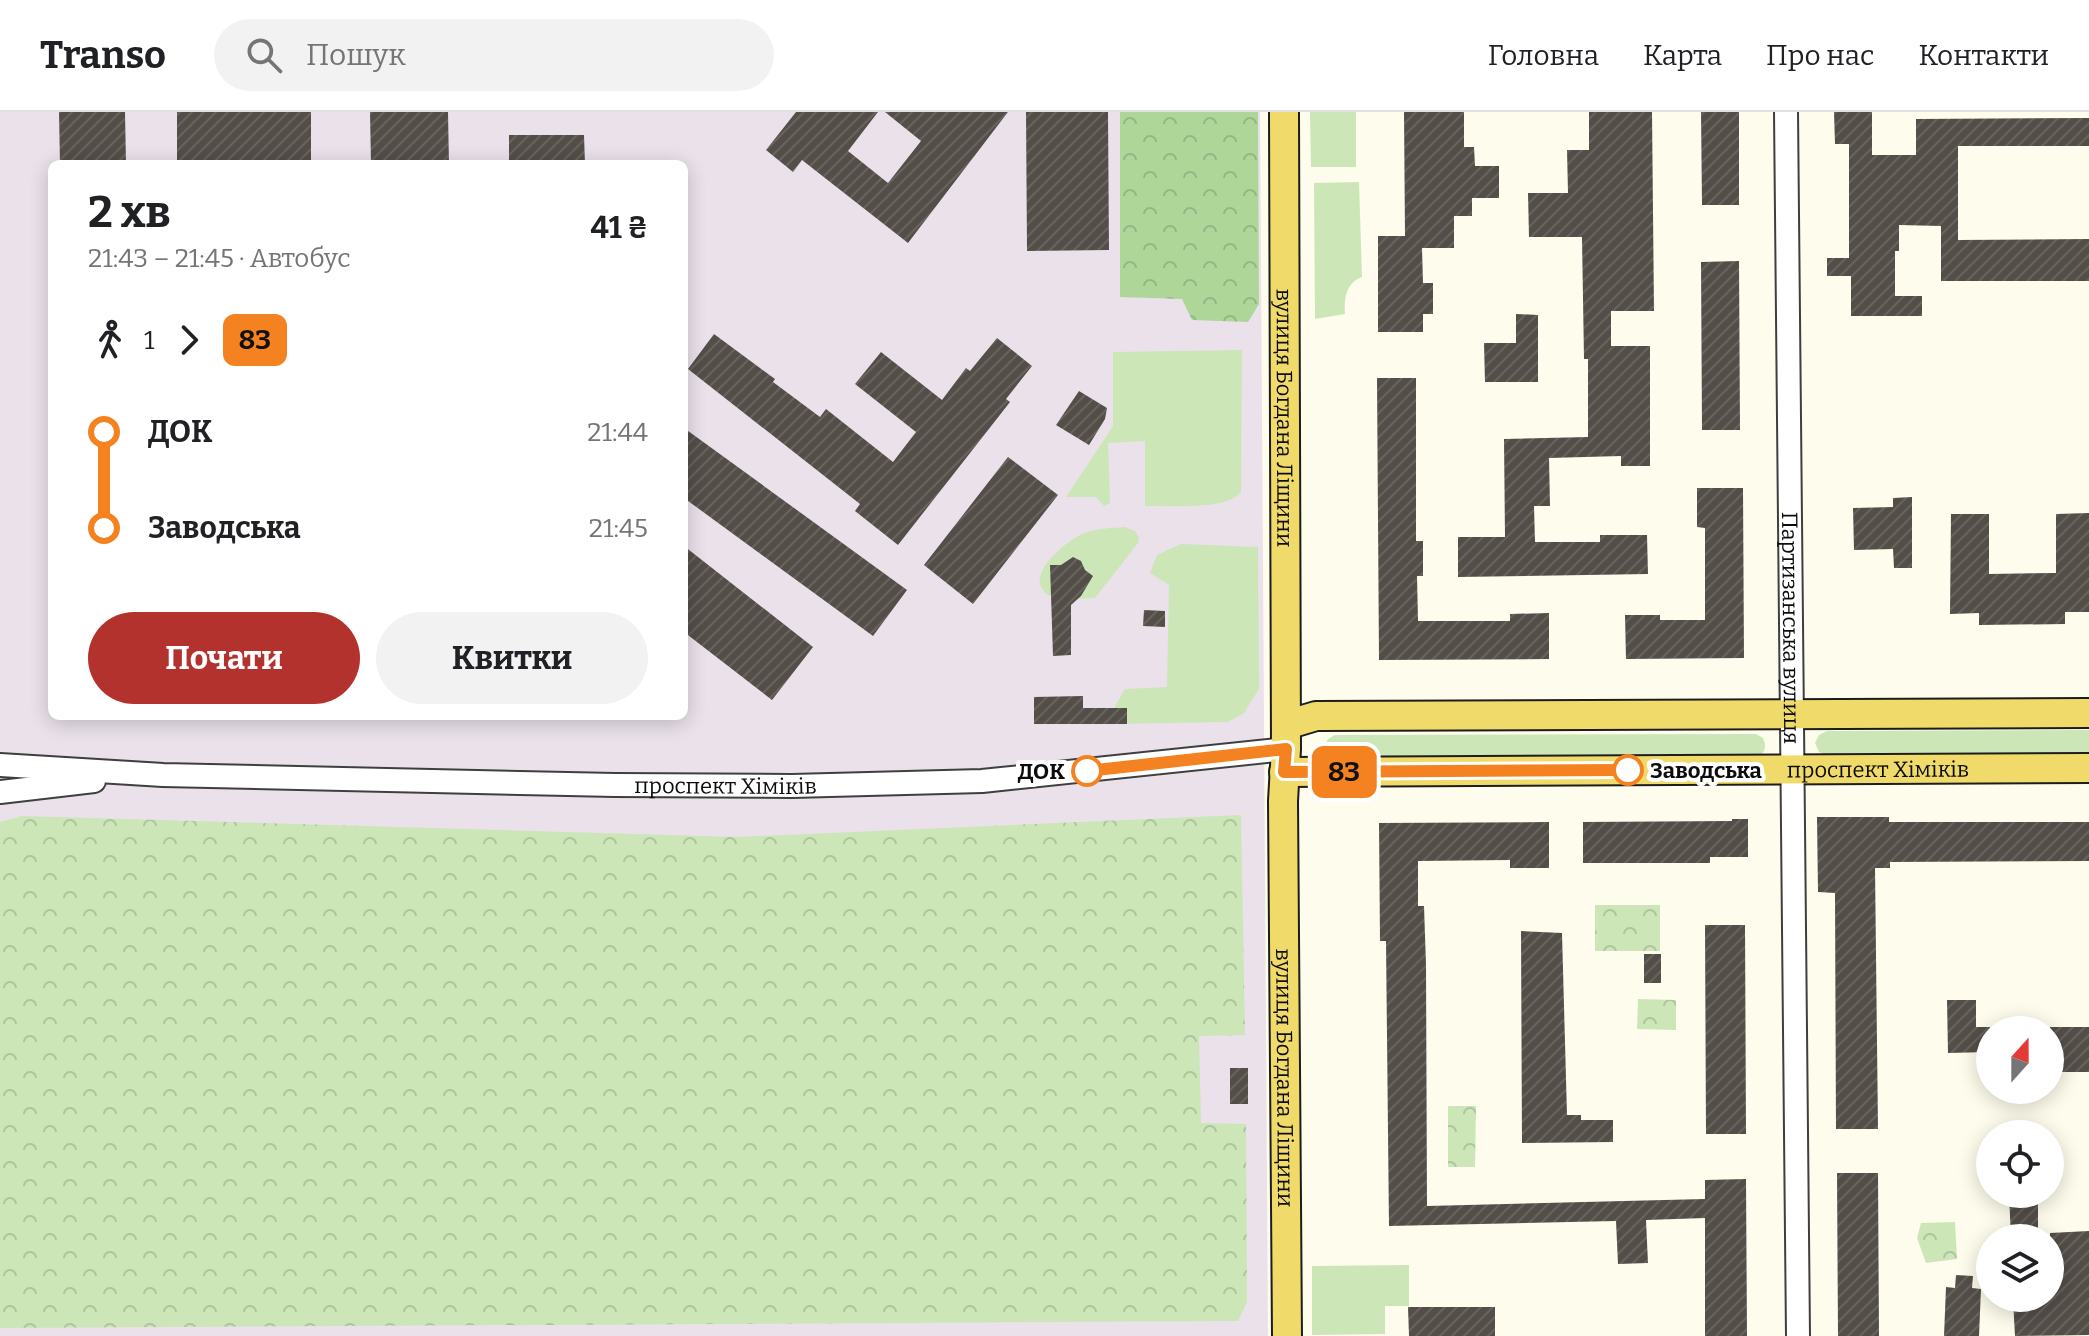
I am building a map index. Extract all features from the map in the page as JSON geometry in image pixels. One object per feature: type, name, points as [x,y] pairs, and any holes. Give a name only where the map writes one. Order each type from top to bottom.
[{"type":"main road","name":"вулиця Богдана Ліщини","points":[[1284,112],[1287,1336]]},
{"type":"main road","name":"проспект Хіміків","points":[[1285,749],[1316,716],[2089,713]]},
{"type":"main road","name":"проспект Хіміків","points":[[1285,749],[1794,770],[2089,768]]},
{"type":"street","name":"Партизанська вулиця","points":[[1786,112],[1798,1336]]},
{"type":"street","name":"проспект Хіміків","points":[[0,765],[163,775],[792,786],[982,781],[1285,749]]},
{"type":"street","name":"проспект Хіміків","points":[[0,792],[163,775]]},
{"type":"shaded area","points":[[0,112],[1260,112],[1268,1336],[0,1336]]},
{"type":"green space","points":[[1120,112],[1258,112],[1259,304],[1248,322],[1192,320],[1182,299],[1120,297]]},
{"type":"green space","points":[[1310,112],[1356,112],[1356,167],[1311,167]]},
{"type":"green space","points":[[1359,182],[1362,277],[1352,283],[1347,292],[1345,314],[1315,319],[1314,183]]},
{"type":"green space","points":[[1242,350],[1241,492],[1234,498],[1210,505],[1145,506],[1145,441],[1108,443],[1110,503],[1104,506],[1096,497],[1066,497],[1113,426],[1113,352]]},
{"type":"green space","points":[[1125,527],[1135,531],[1138,543],[1095,598],[1060,599],[1050,596],[1042,588],[1040,579],[1043,569],[1069,542],[1092,531]]},
{"type":"green space","points":[[1181,544],[1258,547],[1259,689],[1244,713],[1228,722],[1113,724],[1115,706],[1125,689],[1167,687],[1169,585],[1150,573],[1157,555]]},
{"type":"green space","points":[[2089,730],[2089,754],[1827,755],[1819,752],[1815,743],[1819,735],[1827,731]]},
{"type":"green space","points":[[1756,734],[1763,738],[1765,744],[1757,758],[1335,759],[1327,756],[1323,748],[1328,739],[1335,735]]},
{"type":"green space","points":[[1241,815],[1245,1035],[1199,1036],[1201,1123],[1246,1124],[1247,1302],[1238,1321],[0,1328],[0,822],[22,816],[737,837]]},
{"type":"green space","points":[[1595,905],[1660,905],[1660,951],[1595,951]]},
{"type":"green space","points":[[1638,999],[1676,1000],[1676,1030],[1637,1029]]},
{"type":"green space","points":[[1448,1106],[1476,1106],[1475,1167],[1448,1167]]},
{"type":"green space","points":[[1955,1222],[1957,1259],[1926,1263],[1917,1238],[1921,1223]]},
{"type":"green space","points":[[1409,1265],[1409,1306],[1385,1306],[1385,1334],[1312,1335],[1312,1266]]},
{"type":"building","points":[[59,112],[125,112],[126,160],[60,160]]},
{"type":"building","points":[[177,112],[311,112],[311,160],[177,160]]},
{"type":"building","points":[[370,112],[448,112],[449,160],[371,160]]},
{"type":"building","points":[[796,112],[878,112],[848,151],[888,183],[921,141],[885,112],[1008,112],[908,243],[802,160],[793,172],[766,150]]},
{"type":"building","points":[[1026,112],[1108,112],[1109,250],[1027,251]]},
{"type":"building","points":[[1404,112],[1464,112],[1464,147],[1474,147],[1475,166],[1499,166],[1499,198],[1472,198],[1472,216],[1454,216],[1454,248],[1422,248],[1423,283],[1433,283],[1433,314],[1423,314],[1423,332],[1378,332],[1378,236],[1405,236]]},
{"type":"building","points":[[1589,112],[1652,112],[1654,311],[1611,311],[1611,346],[1650,346],[1650,466],[1621,466],[1621,456],[1549,458],[1550,506],[1534,506],[1535,542],[1600,542],[1600,535],[1647,535],[1648,574],[1458,577],[1458,537],[1505,537],[1504,439],[1588,437],[1582,237],[1529,237],[1528,193],[1568,193],[1567,150],[1589,150]]},
{"type":"building","points":[[1701,112],[1739,112],[1739,205],[1702,205]]},
{"type":"building","points":[[1834,112],[1872,112],[1872,155],[1916,155],[1916,119],[2089,118],[2089,146],[1958,146],[1958,240],[2089,239],[2089,281],[1941,281],[1941,226],[1899,225],[1899,251],[1895,251],[1895,296],[1922,296],[1922,316],[1851,316],[1851,276],[1827,276],[1827,258],[1849,258],[1849,144],[1835,144]]},
{"type":"building","points":[[509,135],[584,135],[585,160],[509,160]]},
{"type":"building","points":[[1739,261],[1740,430],[1702,430],[1701,262]]},
{"type":"building","points":[[1516,314],[1538,315],[1538,382],[1485,382],[1484,343],[1516,343]]},
{"type":"building","points":[[714,334],[820,417],[826,409],[893,462],[916,432],[855,384],[881,352],[942,400],[966,368],[970,371],[997,338],[1032,366],[1006,399],[1010,402],[898,545],[855,511],[860,504],[688,369]]},
{"type":"building","points":[[1377,378],[1416,378],[1416,541],[1423,541],[1423,576],[1417,576],[1418,621],[1510,621],[1510,614],[1549,613],[1549,659],[1379,660]]},
{"type":"building","points":[[1079,391],[1107,408],[1105,419],[1089,445],[1056,425]]},
{"type":"building","points":[[688,431],[907,590],[873,636],[688,501]]},
{"type":"building","points":[[1008,457],[1058,495],[973,604],[924,565]]},
{"type":"building","points":[[1697,488],[1743,488],[1744,658],[1626,659],[1625,615],[1660,615],[1660,620],[1705,620],[1705,528],[1697,527]]},
{"type":"building","points":[[1912,497],[1912,568],[1894,568],[1893,549],[1854,550],[1853,508],[1893,507],[1893,498]]},
{"type":"building","points":[[2089,513],[2089,612],[2065,612],[2065,624],[1979,625],[1979,613],[1950,614],[1951,514],[1989,514],[1989,574],[2056,573],[2056,514]]},
{"type":"building","points":[[688,549],[813,647],[772,700],[688,635]]},
{"type":"building","points":[[1073,557],[1081,561],[1085,570],[1093,576],[1081,596],[1071,605],[1071,655],[1053,656],[1050,565],[1061,565]]},
{"type":"building","points":[[1144,610],[1165,611],[1165,627],[1143,626]]},
{"type":"building","points":[[1083,696],[1083,708],[1127,708],[1127,724],[1034,724],[1034,697]]},
{"type":"building","points":[[1817,817],[1889,817],[1889,822],[2089,822],[2089,861],[1890,862],[1890,868],[1875,868],[1878,1129],[1836,1129],[1835,893],[1818,892]]},
{"type":"building","points":[[1748,819],[1748,857],[1710,857],[1710,863],[1583,863],[1583,822]]},
{"type":"building","points":[[1549,822],[1549,868],[1510,868],[1510,860],[1418,861],[1418,906],[1424,906],[1426,965],[1427,1206],[1705,1199],[1705,1180],[1746,1179],[1747,1336],[1705,1336],[1705,1218],[1646,1220],[1648,1263],[1618,1264],[1616,1221],[1389,1226],[1386,941],[1380,941],[1379,823]]},
{"type":"building","points":[[1705,925],[1745,925],[1746,1134],[1706,1134]]},
{"type":"building","points":[[1521,931],[1562,933],[1567,1115],[1581,1115],[1581,1120],[1613,1120],[1613,1142],[1522,1143]]},
{"type":"building","points":[[1644,954],[1661,954],[1661,983],[1644,983]]},
{"type":"building","points":[[1947,1000],[1976,1000],[1976,1052],[1948,1053]]},
{"type":"building","points":[[2064,1027],[2089,1027],[2089,1072],[2064,1072]]},
{"type":"building","points":[[1230,1068],[1248,1068],[1248,1104],[1230,1104]]},
{"type":"building","points":[[1837,1173],[1878,1173],[1879,1336],[1838,1336]]},
{"type":"building","points":[[2010,1208],[2038,1208],[2038,1224],[2010,1224]]},
{"type":"building","points":[[2089,1231],[2089,1335],[2015,1336],[2014,1312],[2064,1312],[2064,1232]]},
{"type":"building","points":[[1956,1275],[1973,1276],[1976,1312],[1980,1312],[1979,1336],[1944,1336],[1946,1287],[1955,1288]]},
{"type":"building","points":[[1408,1307],[1495,1307],[1495,1336],[1409,1336]]},
{"type":"bus line","name":"83","points":[[1087,771],[1286,749],[1284,772],[1628,770]]},
{"type":"place","name":"Заводська","points":[[1628,770]]},
{"type":"place","name":"ДОК","points":[[1087,771]]}]
